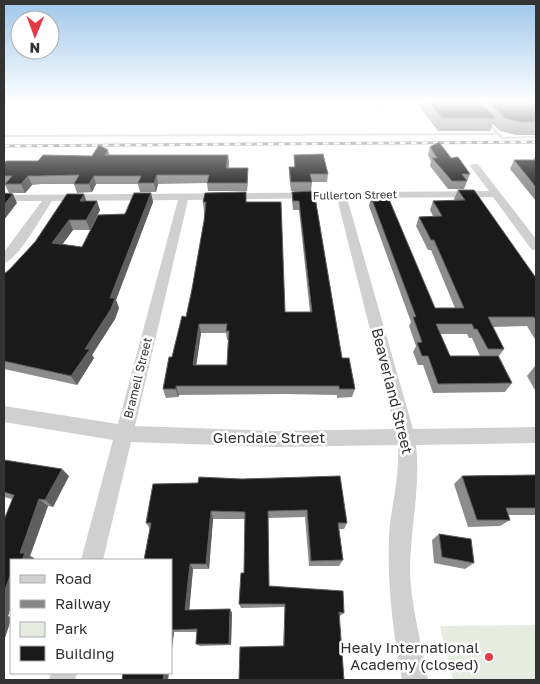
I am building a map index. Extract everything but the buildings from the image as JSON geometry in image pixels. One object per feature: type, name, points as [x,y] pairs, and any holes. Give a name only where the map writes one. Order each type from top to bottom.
[{"type":"street","points":[[475,166],[536,247]]},
{"type":"street","name":"Fullerton Street","points":[[4,198],[496,194]]},
{"type":"street","name":"Beaverland Street","points":[[340,195],[406,437],[409,467],[400,533],[399,573],[404,620],[415,680]]},
{"type":"street","name":"Bramell Street","points":[[92,559],[184,196]]},
{"type":"street","points":[[4,258],[18,243],[49,198]]},
{"type":"street","name":"Glendale Street","points":[[4,414],[94,430],[151,436],[276,439],[536,435]]},
{"type":"lane","points":[[4,136],[499,134],[502,138],[536,137]]},
{"type":"green space","name":"Healy International Academy (closed)","points":[[536,625],[536,680],[453,680],[440,626]]},
{"type":"railway","points":[[4,146],[536,142]]},
{"type":"place","name":"Healy International Academy (closed)","points":[[489,657]]}]
